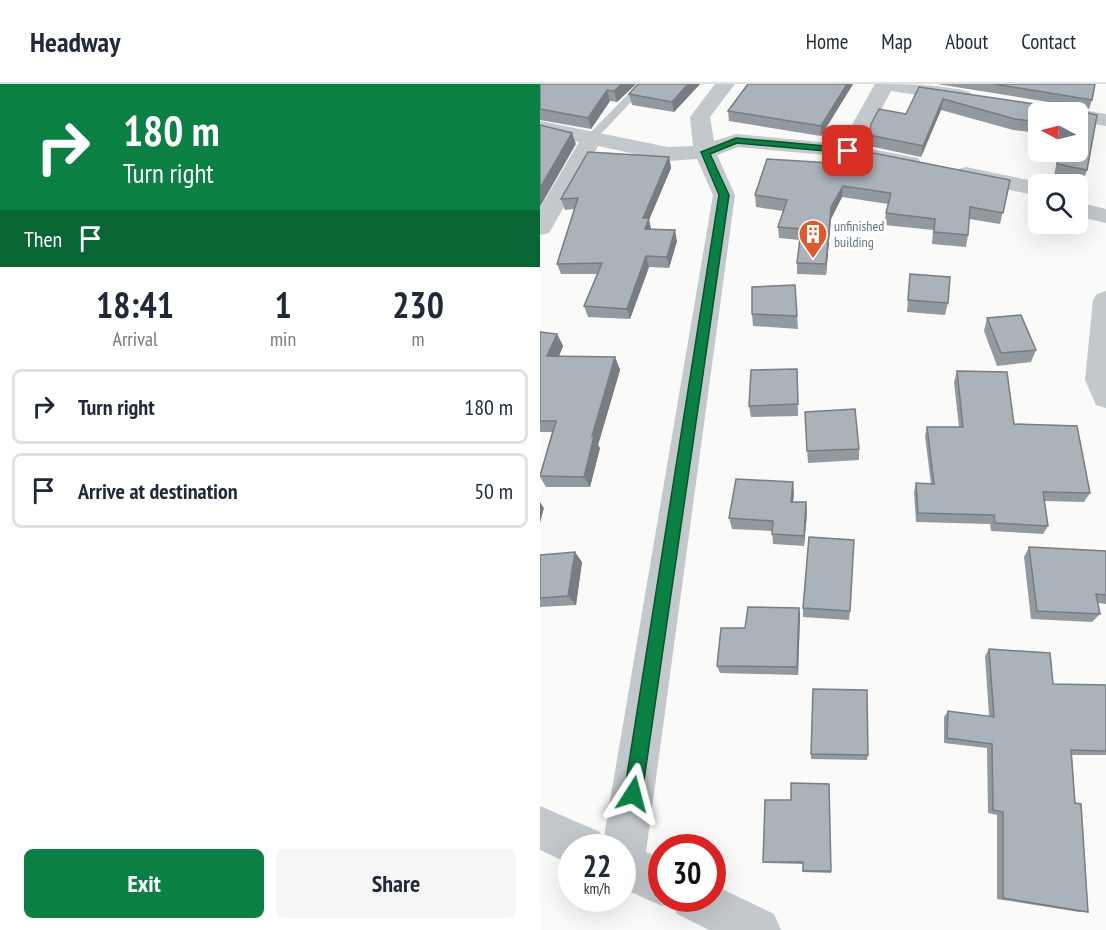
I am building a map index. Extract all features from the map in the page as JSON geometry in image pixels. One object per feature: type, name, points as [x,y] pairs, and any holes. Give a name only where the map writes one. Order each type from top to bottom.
[{"type":"street","points":[[627,834],[724,195],[705,152],[700,117],[725,84]]},
{"type":"street","points":[[848,151],[885,84],[980,99]]},
{"type":"street","points":[[1088,117],[1106,120]]},
{"type":"street","points":[[540,127],[668,154],[705,152],[736,140],[848,151],[926,166]]},
{"type":"street","points":[[540,228],[592,137]]},
{"type":"street","points":[[948,170],[1028,187]]},
{"type":"street","points":[[1088,212],[1106,216]]},
{"type":"street","points":[[1106,300],[1099,380],[1106,397]]},
{"type":"street","points":[[540,828],[558,836]]},
{"type":"street","points":[[721,912],[758,930]]},
{"type":"lane","points":[[592,137],[643,84]]},
{"type":"building","points":[[540,84],[622,84],[614,91],[607,90],[588,118],[540,109]]},
{"type":"building","points":[[638,84],[688,84],[672,102],[629,94]]},
{"type":"building","points":[[748,84],[847,84],[821,126],[728,111]]},
{"type":"building","points":[[994,84],[1095,84],[1092,100]]},
{"type":"building","points":[[919,87],[1028,103],[1028,121],[943,99],[923,146],[869,135],[871,124],[879,109],[906,114]]},
{"type":"building","points":[[1088,113],[1097,115],[1087,170],[1057,164],[1058,162],[1088,162]]},
{"type":"building","points":[[540,125],[572,133],[540,188]]},
{"type":"building","points":[[588,152],[669,157],[643,218],[649,218],[645,229],[675,230],[667,257],[646,256],[627,309],[584,306],[602,263],[557,264],[578,198],[561,199]]},
{"type":"building","points":[[868,152],[1010,180],[1003,213],[970,207],[968,235],[934,232],[935,219],[886,213],[891,193],[843,186],[831,207],[826,264],[797,263],[801,229],[778,227],[787,200],[755,195],[767,159],[866,165]]},
{"type":"building","points":[[910,274],[950,277],[948,303],[908,300]]},
{"type":"building","points":[[795,285],[797,316],[752,314],[752,287]]},
{"type":"building","points":[[1021,315],[1036,350],[1001,353],[987,318]]},
{"type":"building","points":[[540,332],[557,334],[547,356],[615,357],[592,436],[594,436],[584,477],[540,476],[556,421],[540,421]]},
{"type":"building","points":[[797,369],[798,404],[749,406],[751,370]]},
{"type":"building","points":[[957,371],[1007,372],[1014,424],[1077,426],[1090,493],[1043,492],[1048,526],[995,523],[994,515],[918,513],[916,483],[934,484],[927,427],[963,427]]},
{"type":"building","points":[[855,409],[859,449],[807,451],[805,412]]},
{"type":"building","points":[[736,479],[793,482],[791,502],[806,502],[804,536],[772,534],[773,521],[729,518]]},
{"type":"building","points":[[809,537],[854,540],[850,611],[803,608]]},
{"type":"building","points":[[1029,547],[1106,551],[1106,595],[1096,594],[1100,614],[1037,611]]},
{"type":"building","points":[[575,552],[568,596],[540,598],[540,555]]},
{"type":"building","points":[[748,607],[799,608],[797,667],[717,666],[721,628],[745,628]]},
{"type":"building","points":[[989,649],[1050,653],[1053,684],[1106,685],[1106,751],[1071,750],[1075,803],[1081,804],[1088,912],[1003,898],[1003,812],[993,810],[992,744],[947,738],[948,711],[994,717]]},
{"type":"building","points":[[813,689],[867,690],[868,755],[811,754]]},
{"type":"building","points":[[791,783],[829,784],[831,871],[803,871],[803,862],[763,862],[765,800],[791,800]]},
{"type":"place","name":"unfinished building","points":[[813,260]]},
{"type":"route","points":[[633,794],[724,195],[705,152],[736,140],[848,151]]}]
